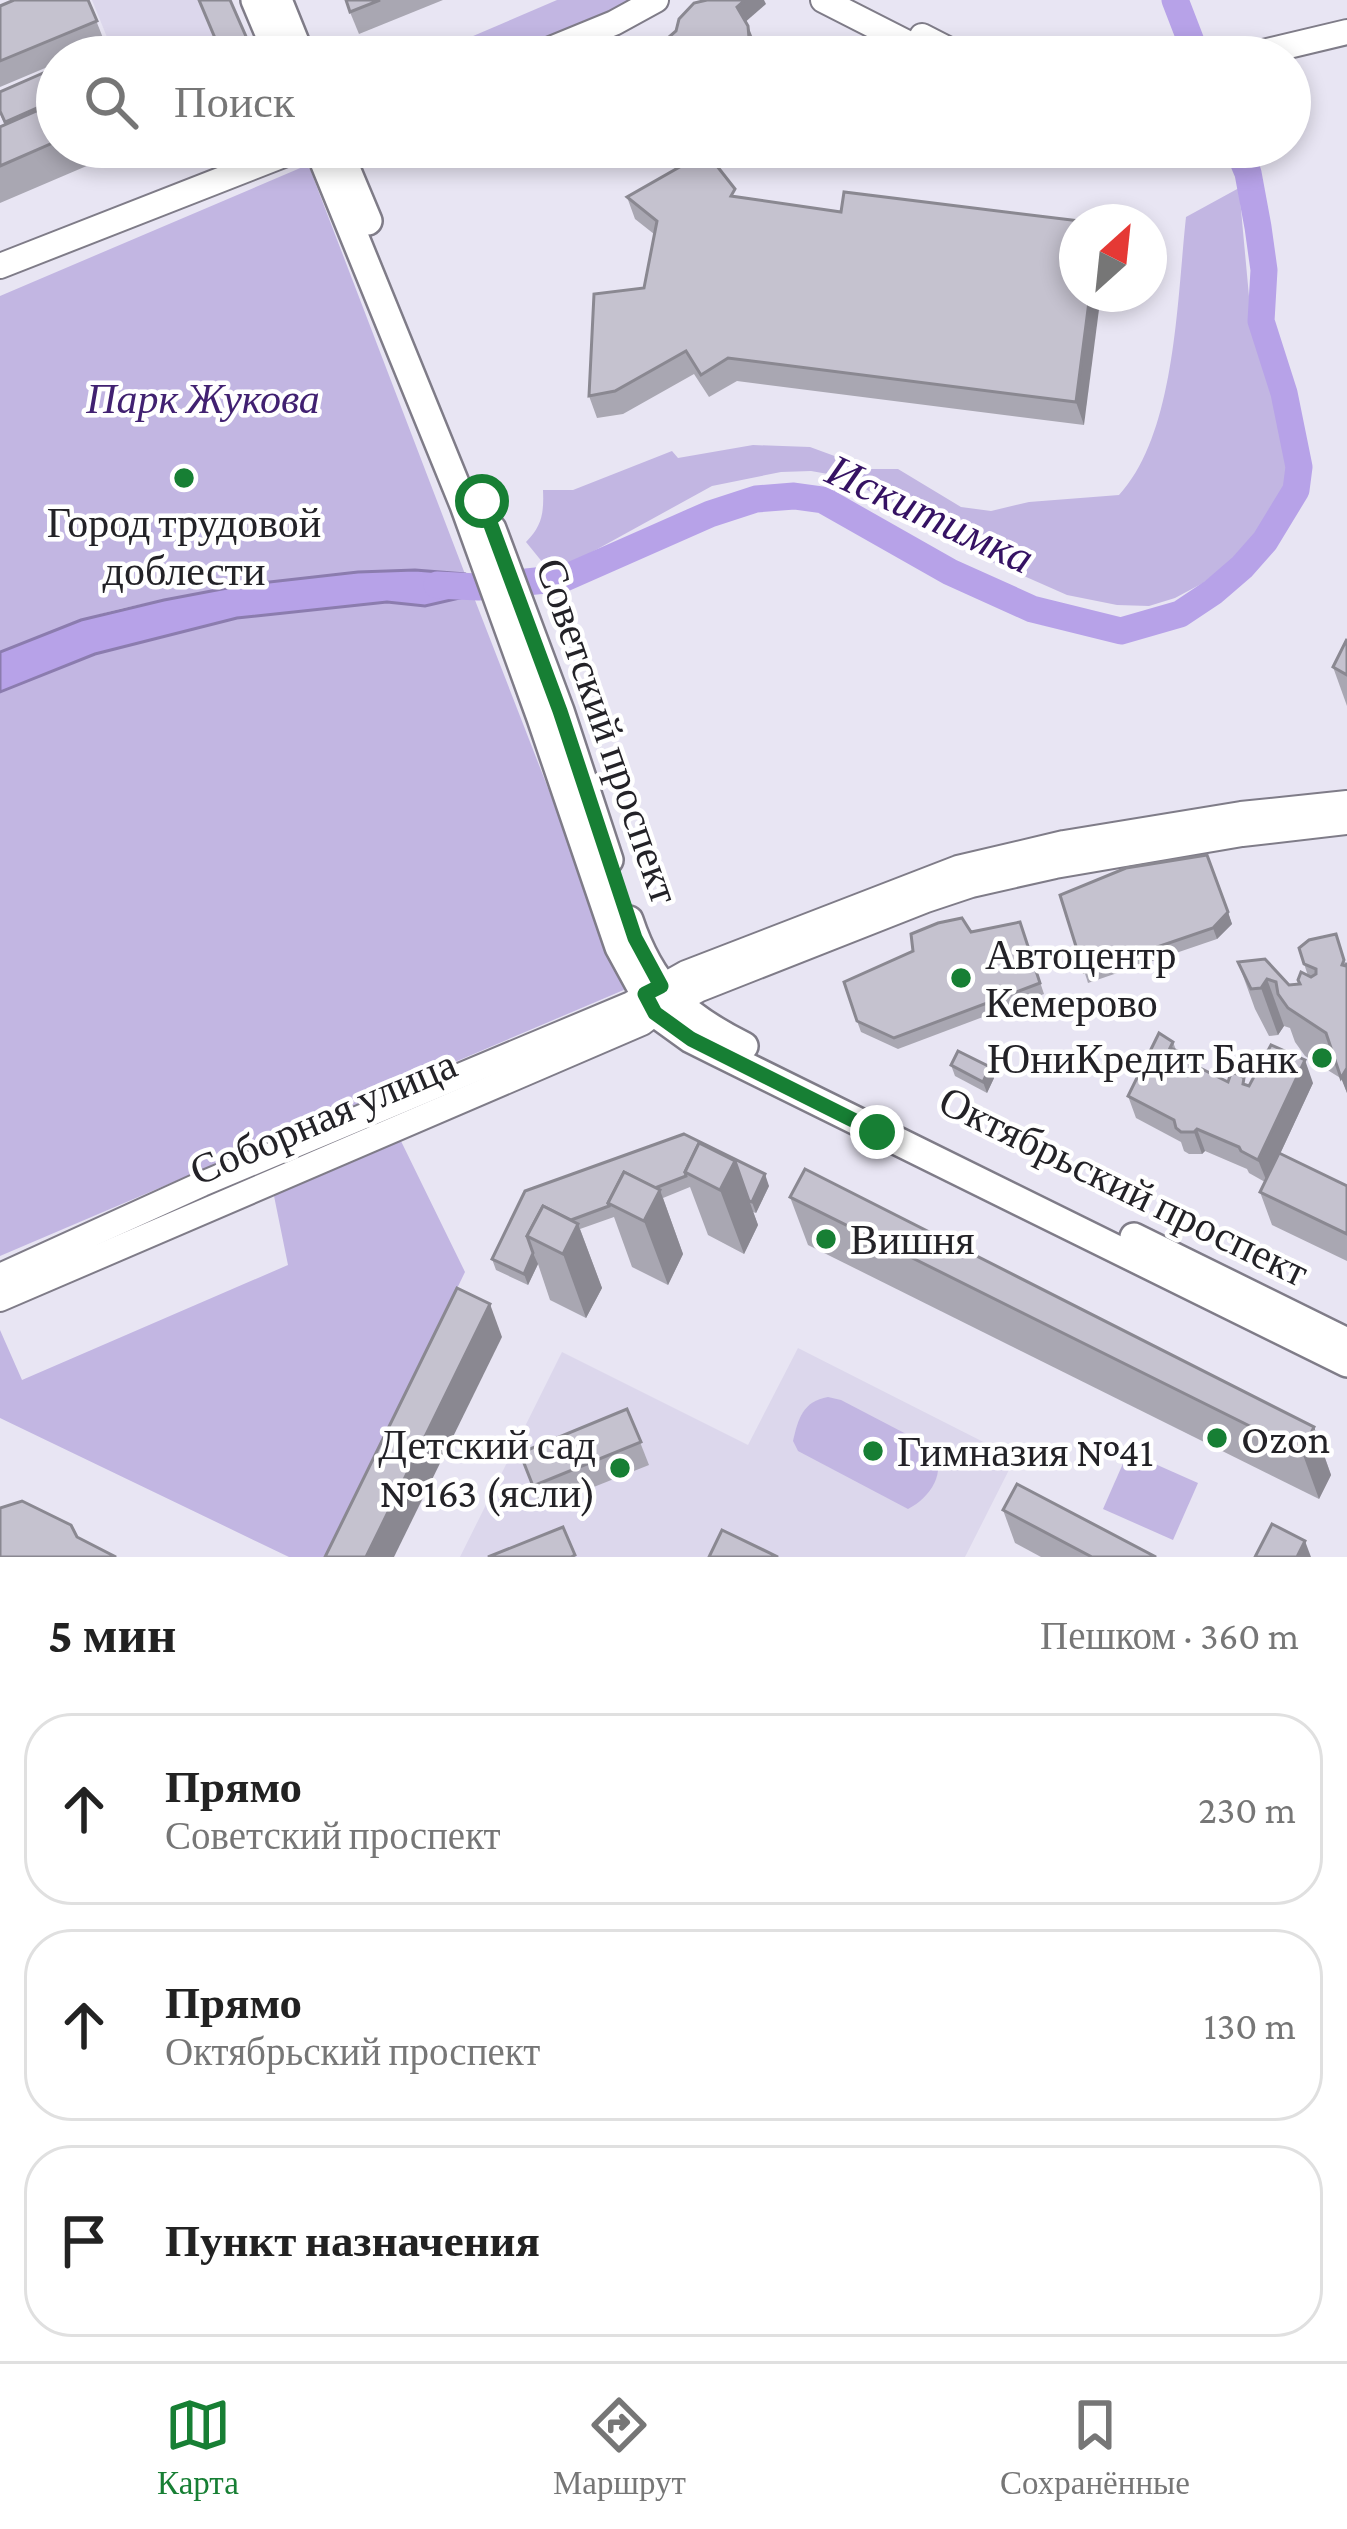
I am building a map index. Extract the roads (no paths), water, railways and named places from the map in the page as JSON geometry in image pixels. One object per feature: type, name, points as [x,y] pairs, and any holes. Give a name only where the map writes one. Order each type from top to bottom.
[{"type":"main road","points":[[255,0],[270,36]]},
{"type":"main road","points":[[278,0],[293,36]]},
{"type":"main road","points":[[582,36],[656,0]]},
{"type":"main road","points":[[823,0],[894,36]]},
{"type":"main road","points":[[852,0],[922,36]]},
{"type":"main road","points":[[1311,50],[1347,32]]},
{"type":"main road","points":[[1311,47],[1347,48]]},
{"type":"main road","points":[[0,266],[250,168]]},
{"type":"main road","name":"Советский проспект","points":[[327,168],[473,503]]},
{"type":"main road","name":"Советский проспект","points":[[345,168],[659,999]]},
{"type":"main road","points":[[659,999],[686,973],[958,868],[1064,843],[1241,814],[1347,803]]},
{"type":"main road","points":[[659,999],[971,885],[1172,846],[1347,822]]},
{"type":"main road","name":"Соборная улица","points":[[0,1276],[202,1184],[631,1004],[659,999]]},
{"type":"main road","name":"Соборная улица","points":[[0,1299],[642,1023],[659,999]]},
{"type":"main road","name":"Октябрьский проспект","points":[[659,999],[727,1037],[1347,1342]]},
{"type":"main road","name":"Октябрьский проспект","points":[[659,999],[691,1039],[1347,1363]]},
{"type":"waterway","name":"Искитимка","points":[[1175,0],[1189,36]]},
{"type":"waterway","name":"Искитимка","points":[[437,585],[478,587],[565,578],[710,514],[756,499],[794,496],[823,500],[950,572],[1032,609],[1121,631],[1180,614],[1242,567],[1265,541],[1296,490],[1299,467],[1284,393],[1261,321],[1264,270],[1246,168]]},
{"type":"place","name":"Город трудовой доблести","points":[[184,478]]},
{"type":"place","name":"Автоцентр Кемерово","points":[[961,978]]},
{"type":"place","name":"ЮниКредит Банк","points":[[1322,1058]]},
{"type":"place","name":"Вишня","points":[[826,1239]]},
{"type":"place","name":"Ozon","points":[[1217,1438]]},
{"type":"place","name":"Гимназия №41","points":[[873,1451]]},
{"type":"place","name":"Детский сад №163 (ясли)","points":[[620,1468]]},
{"type":"park label","name":"Парк Жукова","points":[[203,398]]}]
